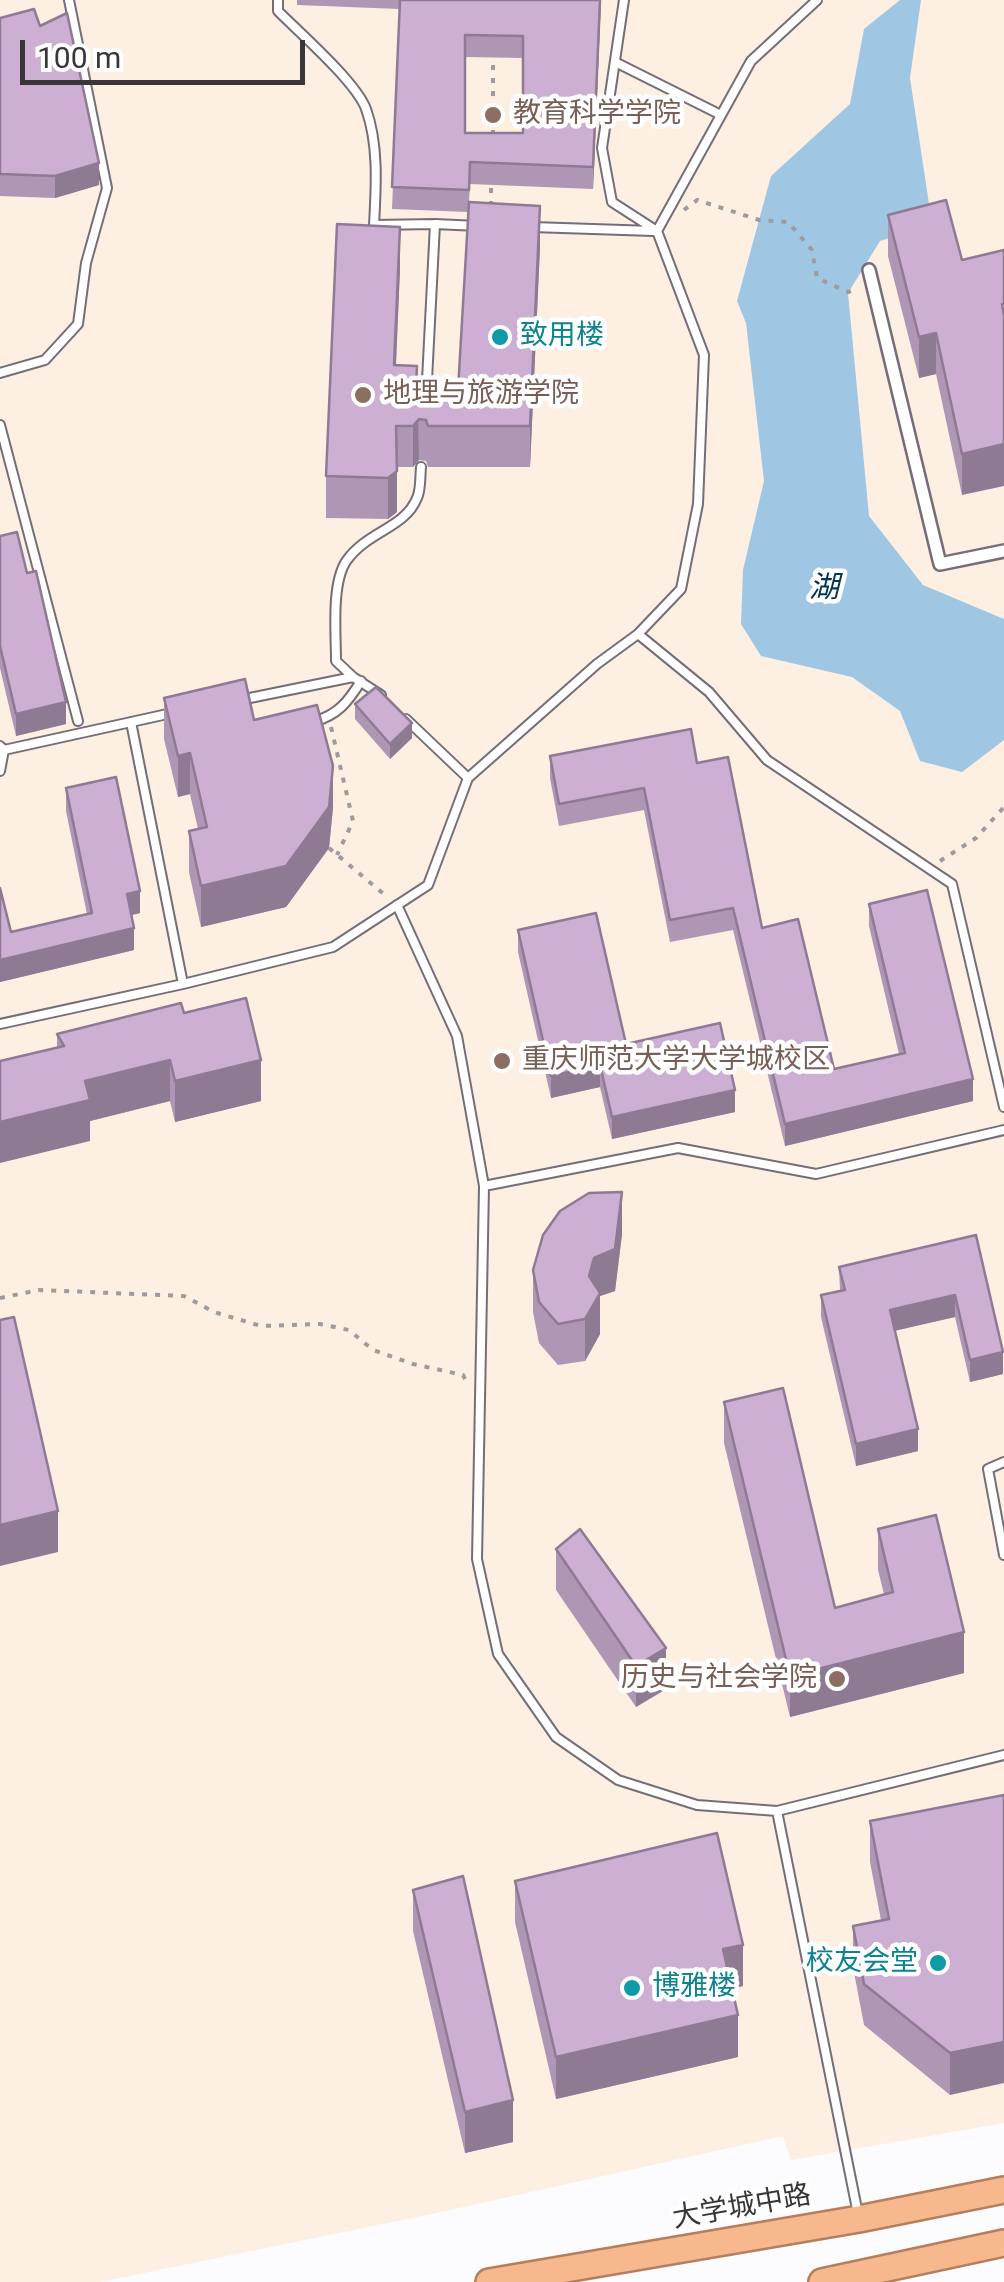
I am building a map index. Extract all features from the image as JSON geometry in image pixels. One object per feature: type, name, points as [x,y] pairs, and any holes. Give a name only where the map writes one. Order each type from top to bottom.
[{"type":"highway","name":"大学城中路","points":[[489,2282],[859,2219],[1004,2190]]},
{"type":"highway","points":[[822,2282],[1004,2243]]},
{"type":"street","points":[[869,270],[940,564],[1004,550]]},
{"type":"lane","points":[[0,373],[45,360],[78,324],[86,262],[107,188],[69,0]]},
{"type":"lane","points":[[278,0],[278,11],[332,64],[366,108],[377,175],[374,225],[490,226]]},
{"type":"lane","points":[[0,1024],[333,947],[428,886],[468,778],[596,664],[638,634],[680,589],[698,504],[704,355],[657,232],[612,202],[602,148],[624,0]]},
{"type":"lane","points":[[657,232],[751,61],[817,0]]},
{"type":"lane","points":[[616,62],[721,114]]},
{"type":"lane","points":[[425,411],[435,224]]},
{"type":"lane","points":[[527,227],[657,232]]},
{"type":"lane","points":[[0,425],[78,722]]},
{"type":"lane","points":[[386,700],[336,661],[336,604],[344,562],[369,536],[402,520],[418,498],[421,467]]},
{"type":"lane","points":[[638,634],[708,692],[768,760],[952,884],[1004,1107]]},
{"type":"lane","points":[[223,703],[357,679]]},
{"type":"lane","points":[[311,722],[329,718],[348,702],[357,679]]},
{"type":"lane","points":[[0,771],[2,748],[186,710]]},
{"type":"lane","points":[[400,713],[468,778]]},
{"type":"lane","points":[[131,722],[183,984]]},
{"type":"lane","points":[[398,905],[458,1036],[484,1186],[477,1559],[498,1654],[556,1737],[618,1780],[697,1806],[777,1811],[1004,1756]]},
{"type":"lane","points":[[484,1186],[678,1148],[816,1174],[1004,1130]]},
{"type":"lane","points":[[1004,1462],[988,1468],[1004,1556]]},
{"type":"lane","points":[[777,1811],[859,2219]]},
{"type":"path","points":[[493,136],[494,57]]},
{"type":"path","points":[[490,226],[491,185]]},
{"type":"path","points":[[657,232],[697,200],[759,220],[788,222],[812,250],[818,278],[848,292]]},
{"type":"path","points":[[329,718],[353,820],[337,854]]},
{"type":"path","points":[[929,868],[976,838],[1004,806]]},
{"type":"path","points":[[329,848],[398,905]]},
{"type":"path","points":[[0,1298],[39,1290],[169,1294],[262,1326],[320,1324],[349,1330],[374,1350],[463,1375],[480,1399]]},
{"type":"shaded area","name":"重庆师范大学大学城校区","points":[[0,0],[1004,0],[1004,2123],[791,2160],[783,2136],[100,2282],[0,2282]]},
{"type":"water","name":"湖","points":[[900,0],[921,0],[910,78],[932,224],[880,241],[848,293],[869,516],[923,585],[1004,619],[1004,740],[962,772],[920,761],[900,711],[852,677],[761,656],[741,624],[743,570],[764,481],[746,323],[737,301],[771,176],[850,104],[864,29]]},
{"type":"building","points":[[400,0],[600,0],[593,167],[470,162],[469,190],[392,187]],"holes":[[[465,35],[523,36],[523,133],[465,133]]]},
{"type":"building","points":[[34,9],[40,26],[67,13],[99,163],[55,176],[0,174],[0,18]]},
{"type":"building","points":[[946,200],[962,260],[1004,250],[1004,444],[962,454],[936,333],[919,337],[888,215]]},
{"type":"building","name":"致用楼","points":[[469,202],[540,206],[530,426],[428,426],[426,420],[419,419],[413,426],[396,426],[397,471],[388,478],[326,476],[337,224],[400,227],[394,365],[417,366],[416,388],[425,396],[432,389],[458,390]]},
{"type":"building","points":[[17,532],[27,573],[36,571],[66,702],[16,714],[0,646],[0,536]]},
{"type":"building","points":[[245,679],[254,720],[317,705],[333,766],[329,807],[286,866],[201,886],[189,831],[207,827],[190,753],[178,756],[164,698]]},
{"type":"building","points":[[376,687],[412,723],[390,744],[355,704]]},
{"type":"building","points":[[691,729],[697,763],[728,757],[762,928],[798,919],[834,1069],[905,1053],[869,904],[927,890],[973,1079],[785,1124],[733,908],[670,920],[644,788],[559,804],[550,756]]},
{"type":"building","points":[[116,777],[140,891],[127,894],[134,928],[0,960],[0,888],[11,932],[92,913],[66,788]]},
{"type":"building","points":[[596,913],[626,1044],[720,1023],[735,1090],[612,1117],[600,1065],[551,1076],[518,930]]},
{"type":"building","points":[[246,998],[261,1060],[175,1081],[170,1060],[85,1081],[90,1100],[0,1122],[0,1061],[64,1046],[57,1034],[181,1003],[184,1013]]},
{"type":"building","points":[[622,1192],[615,1249],[594,1258],[589,1276],[600,1293],[585,1319],[558,1324],[539,1302],[533,1270],[543,1235],[560,1211],[589,1193]]},
{"type":"building","points":[[976,1235],[1003,1352],[970,1360],[955,1295],[890,1310],[918,1429],[856,1444],[821,1295],[845,1290],[839,1267]]},
{"type":"building","points":[[14,1317],[58,1511],[0,1525],[0,1320]]},
{"type":"building","points":[[783,1388],[835,1608],[893,1592],[878,1529],[936,1515],[964,1632],[790,1676],[724,1402]]},
{"type":"building","points":[[580,1529],[666,1648],[636,1666],[556,1549]]},
{"type":"building","name":"校友会堂","points":[[1004,1795],[1004,2042],[950,2053],[864,1984],[853,1926],[889,1919],[870,1821]]},
{"type":"building","name":"博雅楼","points":[[717,1833],[743,1945],[723,1949],[738,2015],[556,2057],[515,1881]]},
{"type":"building","points":[[463,1876],[513,2100],[465,2112],[413,1890]]},
{"type":"place","name":"教育科学学院","points":[[493,115]]},
{"type":"place","name":"致用楼","points":[[500,337]]},
{"type":"place","name":"地理与旅游学院","points":[[363,395]]},
{"type":"place","name":"重庆师范大学大学城校区","points":[[502,1061]]},
{"type":"place","name":"历史与社会学院","points":[[837,1679]]},
{"type":"place","name":"校友会堂","points":[[938,1963]]},
{"type":"place","name":"博雅楼","points":[[632,1988]]}]
